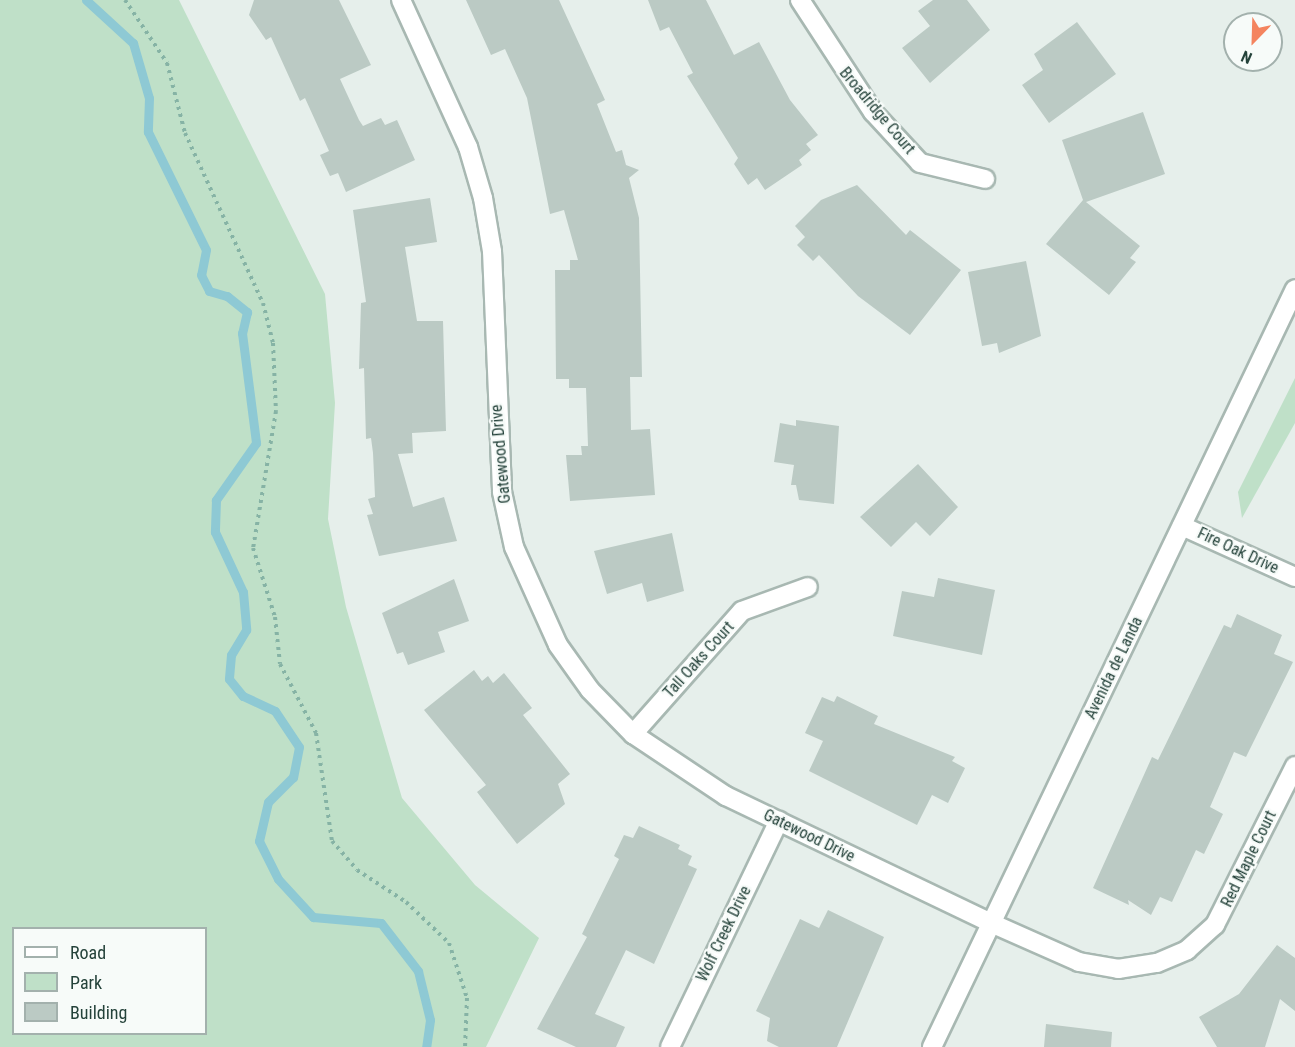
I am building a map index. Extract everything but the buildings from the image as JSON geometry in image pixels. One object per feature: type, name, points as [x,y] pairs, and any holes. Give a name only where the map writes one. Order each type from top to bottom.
[{"type":"street","name":"Gatewood Drive","points":[[401,0],[468,147],[483,198],[492,251],[502,492],[514,547],[558,645],[590,690],[633,734],[678,768],[778,821],[991,923]]},
{"type":"street","name":"Broadridge Court","points":[[800,0],[866,102],[920,163],[985,179]]},
{"type":"street","name":"Avenida de Landa","points":[[932,1047],[1295,289]]},
{"type":"street","name":"Fire Oak Drive","points":[[1182,526],[1295,577]]},
{"type":"street","name":"Tall Oaks Court","points":[[633,734],[742,611],[808,587]]},
{"type":"street","name":"Red Maple Court","points":[[991,923],[1098,967],[1157,963],[1187,950],[1215,925],[1233,897],[1295,766]]},
{"type":"street","name":"Wolf Creek Drive","points":[[670,1047],[778,821]]},
{"type":"path","points":[[124,0],[167,63],[185,133],[263,303],[273,343],[276,411],[253,548],[275,617],[280,664],[316,733],[332,841],[357,870],[406,902],[449,943],[467,998],[465,1047]]},
{"type":"green space","points":[[0,0],[179,0],[325,294],[335,403],[328,519],[346,607],[402,798],[475,885],[539,938],[486,1047],[0,1047]]},
{"type":"green space","points":[[1295,378],[1295,423],[1242,518],[1238,492]]},
{"type":"waterway","points":[[86,0],[133,43],[149,98],[148,132],[206,250],[201,275],[209,291],[227,296],[247,312],[242,333],[256,443],[216,500],[215,532],[243,592],[246,630],[231,655],[229,679],[243,696],[275,711],[299,747],[293,777],[268,802],[259,841],[278,879],[313,917],[381,923],[418,971],[430,1020],[426,1047]]}]
